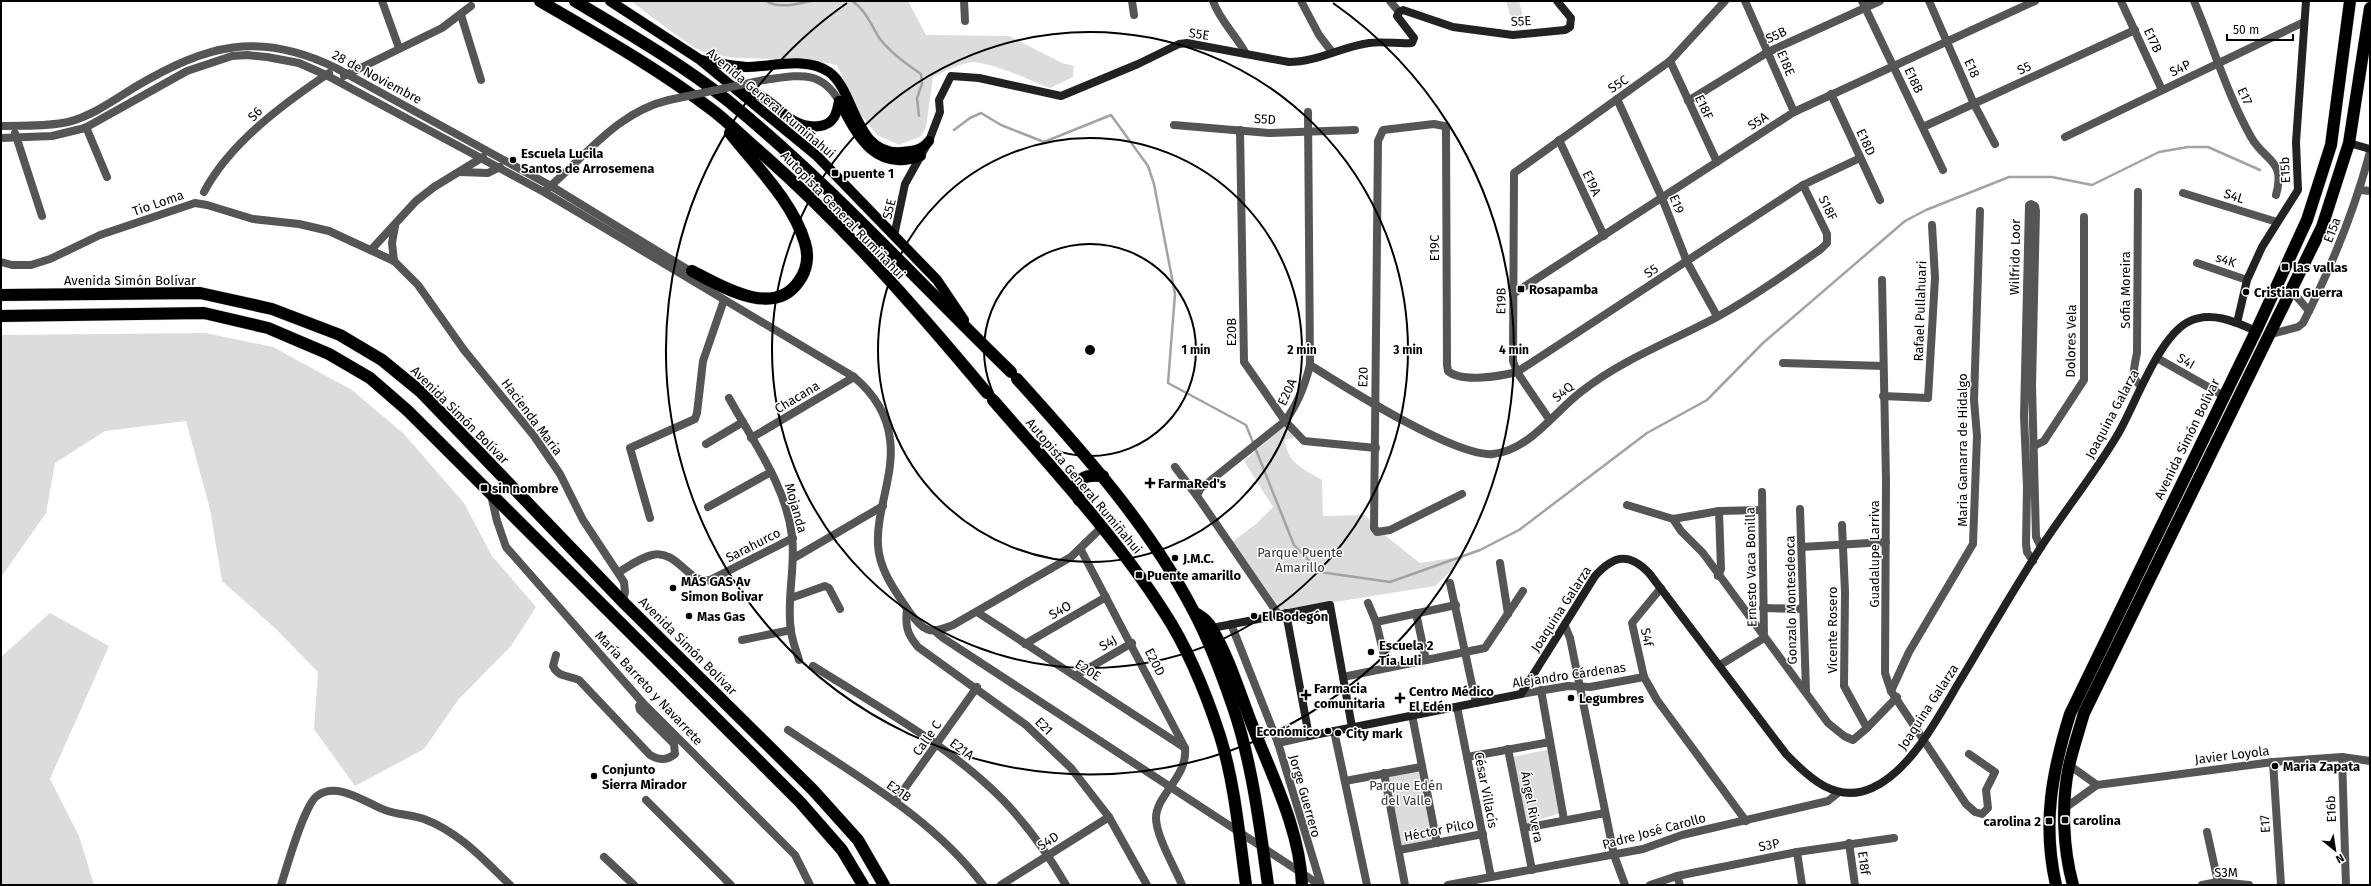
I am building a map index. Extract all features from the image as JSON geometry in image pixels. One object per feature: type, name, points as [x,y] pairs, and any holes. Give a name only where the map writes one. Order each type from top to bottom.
[{"type":"highway","name":"Autopista General Rumiñahui","points":[[540,1],[646,64],[712,110],[793,180],[894,286],[1079,500],[1139,575],[1165,613],[1187,653],[1206,694],[1220,738],[1231,782],[1246,885]]},
{"type":"highway","name":"Autopista General Rumiñahui","points":[[575,1],[657,51],[726,100],[804,168],[1014,375],[1103,476],[1158,554],[1194,612],[1233,708],[1253,793],[1268,885]]},
{"type":"highway","name":"Avenida Simón Bolívar","points":[[2056,885],[2049,822],[2051,783],[2056,758],[2070,714],[2256,331],[2307,220],[2331,145],[2350,1]]},
{"type":"highway","points":[[2073,885],[2070,873],[2065,808],[2069,765],[2084,713],[2322,227],[2349,143],[2370,8]]},
{"type":"highway","points":[[692,270],[743,294],[757,298],[772,298],[785,294],[798,283],[806,265],[805,242],[794,218],[782,199],[712,110]]},
{"type":"highway","points":[[894,286],[910,272]]},
{"type":"highway","name":"Avenida Simón Bolívar","points":[[1,295],[200,292],[272,309],[340,335],[382,360],[421,392],[623,601],[813,790],[858,840],[884,885]]},
{"type":"highway","points":[[1,316],[204,312],[268,328],[329,354],[370,378],[408,410],[490,494],[800,802],[842,850],[863,885]]},
{"type":"highway","points":[[1079,500],[1076,485],[1080,480],[1092,475],[1103,476]]},
{"type":"highway","points":[[1194,612],[1204,619],[1212,628],[1231,672],[1286,813],[1304,880]]},
{"type":"main road","name":"Avenida General Rumiñahui","points":[[610,1],[699,59],[817,156],[937,280],[975,337]]},
{"type":"main road","points":[[699,59],[745,67],[801,63],[818,66],[835,77],[862,129],[878,146],[899,152],[911,151],[923,148],[929,141]]},
{"type":"main road","points":[[741,92],[750,92],[759,95],[795,123],[809,127],[825,125],[834,119],[838,101]]},
{"type":"main road","points":[[838,101],[854,130],[872,153],[894,160],[913,159],[921,156]]},
{"type":"street","points":[[382,1],[399,48]]},
{"type":"street","points":[[964,1],[965,21]]},
{"type":"street","points":[[1132,1],[1134,15]]},
{"type":"street","points":[[1213,1],[1218,14],[1236,37],[1246,54]]},
{"type":"street","points":[[1302,1],[1319,35],[1332,52]]},
{"type":"street","points":[[1390,1],[1399,12]]},
{"type":"street","name":"S5E","points":[[894,236],[905,195],[905,184],[929,141],[940,112],[939,100],[951,76],[979,78],[1061,96],[1138,64],[1179,44],[1187,43],[1289,62],[1305,62],[1332,52],[1370,43],[1412,43],[1414,38],[1398,19],[1399,12],[1406,11],[1453,27],[1513,35],[1565,30],[1570,27],[1571,18],[1556,1]]},
{"type":"street","name":"S5C","points":[[1514,173],[1670,61],[1725,1]]},
{"type":"street","name":"E18E","points":[[1746,1],[1794,112]]},
{"type":"street","name":"S5B","points":[[1688,101],[1768,52],[1864,4],[1880,1]]},
{"type":"street","name":"E18","points":[[1929,1],[1974,104],[1995,144]]},
{"type":"street","name":"S5A","points":[[1513,294],[1794,112],[2035,1]]},
{"type":"street","name":"E17B","points":[[2121,1],[2162,90]]},
{"type":"street","name":"E17","points":[[2195,1],[2217,64],[2250,137],[2272,161],[2277,170],[2280,180],[2276,195]]},
{"type":"street","name":"E15b","points":[[2237,323],[2247,280],[2262,247],[2296,194],[2299,186],[2296,142],[2306,1]]},
{"type":"street","name":"E18B","points":[[1864,4],[1943,170]]},
{"type":"street","points":[[336,80],[426,36],[461,15],[470,6]]},
{"type":"street","points":[[461,15],[481,80]]},
{"type":"street","name":"S4P","points":[[2065,137],[2304,22]]},
{"type":"street","name":"S5","points":[[1923,127],[2135,30]]},
{"type":"street","name":"28 de Noviembre","points":[[1,126],[68,122],[100,108],[177,63],[193,56],[228,48],[246,46],[283,50],[306,56],[336,68],[504,162],[551,186],[692,270],[710,291]]},
{"type":"street","points":[[1,138],[52,136],[86,127],[187,71],[232,56],[247,55],[283,59],[326,75],[544,192],[854,377],[878,404],[888,428],[890,458],[878,531],[879,552],[886,573],[918,623],[930,631],[936,632],[1218,817],[1304,880],[1320,885]]},
{"type":"street","name":"E18F","points":[[1670,61],[1717,162]]},
{"type":"street","name":"S6","points":[[204,192],[231,154],[272,114],[336,68]]},
{"type":"street","points":[[544,192],[613,127],[636,111],[669,100],[764,80],[810,76],[827,85],[838,101]]},
{"type":"street","name":"E18D","points":[[1831,94],[1880,200]]},
{"type":"street","name":"E19","points":[[1617,100],[1662,198],[1687,262],[1717,316]]},
{"type":"street","name":"E20A","points":[[1197,496],[1200,489],[1284,422],[1292,412],[1306,382],[1310,365],[1308,112]]},
{"type":"street","name":"E19C","points":[[1383,130],[1434,124],[1444,126],[1447,134],[1448,371]]},
{"type":"street","name":"S5D","points":[[1174,125],[1269,133],[1355,130]]},
{"type":"street","points":[[13,126],[42,216]]},
{"type":"street","points":[[86,127],[107,177]]},
{"type":"street","name":"E20B","points":[[1240,130],[1244,362],[1284,422],[1304,441],[1376,448]]},
{"type":"street","name":"E20","points":[[1383,130],[1378,141],[1375,405],[1376,448],[1374,521],[1377,532],[1390,530],[1462,494]]},
{"type":"street","name":"E19A","points":[[1559,140],[1604,236]]},
{"type":"street","points":[[2349,143],[2370,149]]},
{"type":"street","name":"E15a","points":[[2268,335],[2298,327],[2303,323],[2339,246],[2360,190],[2370,152]]},
{"type":"street","points":[[371,250],[396,225],[416,201],[434,186],[490,153]]},
{"type":"street","name":"S5","points":[[1448,371],[1459,376],[1497,377],[1517,372],[1803,185],[1860,158]]},
{"type":"street","points":[[458,172],[488,172],[498,168],[504,162]]},
{"type":"street","name":"E19B","points":[[1514,173],[1512,349],[1517,372],[1549,419]]},
{"type":"street","name":"S18F","points":[[1803,185],[1827,234],[1827,243]]},
{"type":"street","points":[[2360,190],[2370,191]]},
{"type":"street","name":"Sofia Moreira","points":[[2138,192],[2137,353],[2134,377],[2135,382],[2140,385]]},
{"type":"street","name":"S4L","points":[[2183,193],[2277,222]]},
{"type":"street","name":"Tio Loma","points":[[1,262],[12,265],[31,265],[50,259],[100,235],[195,203],[207,205],[253,219],[299,224],[329,231],[371,250]]},
{"type":"street","name":"Wilfrido Loor","points":[[2033,561],[2027,552],[2026,544],[2027,487],[2024,416],[2029,268],[2028,214],[2029,205],[2031,204],[2035,206],[2036,211],[2032,386],[2036,537],[2041,547]]},
{"type":"street","name":"Maria Gamarra de Hidalgo","points":[[1891,691],[1909,652],[1973,544],[1977,436],[1974,400],[1980,211]]},
{"type":"street","name":"Dolores Vela","points":[[2034,446],[2044,442],[2084,380],[2084,217]]},
{"type":"street","points":[[394,261],[392,243],[396,225]]},
{"type":"street","name":"Rafael Pullahuari","points":[[1883,396],[1928,398],[1935,278],[1932,225]]},
{"type":"street","name":"S4Q","points":[[1310,365],[1375,405],[1460,449],[1492,455],[1511,450],[1529,440],[1549,419],[1583,390],[1638,355],[1717,316],[1758,293],[1827,243]]},
{"type":"street","name":"Hacienda Maria","points":[[371,250],[394,261],[418,285],[464,350],[534,436],[560,474],[583,520],[619,572],[624,582],[626,592],[623,601]]},
{"type":"street","name":"s4K","points":[[2197,263],[2247,280]]},
{"type":"street","name":"Guadalupe Larriva","points":[[1882,280],[1882,366],[1886,542],[1885,673],[1891,691],[1897,697],[1966,804],[1978,814],[1986,812],[1988,803],[1986,790],[1995,772],[1969,754]]},
{"type":"street","points":[[2291,290],[2309,311]]},
{"type":"street","points":[[650,518],[630,448],[695,419],[703,361],[724,300]]},
{"type":"street","name":"Joaquina Galarza","points":[[1521,694],[1596,576],[1607,564],[1617,559],[1627,558],[1638,562],[1661,588],[1786,754],[1804,772],[1827,789],[1838,793],[1864,791],[1879,784],[1907,760],[1924,738],[2041,547],[2108,451],[2140,385],[2157,358],[2175,334],[2190,321],[2208,317],[2237,323],[2256,331]]},
{"type":"street","name":"S4I","points":[[2157,358],[2224,396]]},
{"type":"street","points":[[1783,363],[1882,366]]},
{"type":"street","name":"Chacana","points":[[751,438],[854,377]]},
{"type":"street","name":"Mojanda","points":[[729,398],[771,472],[786,507],[793,538],[794,558],[791,598],[791,630],[799,660]]},
{"type":"street","points":[[706,444],[743,422]]},
{"type":"street","points":[[1175,467],[1282,614],[1309,736]]},
{"type":"street","points":[[708,507],[771,472]]},
{"type":"street","name":"Ernesto Vaca Bonilla","points":[[1720,665],[1764,638],[1762,492]]},
{"type":"street","name":"María Barreto y Navarrete","points":[[490,494],[496,521],[506,547],[642,702],[795,855],[810,885]]},
{"type":"street","points":[[1627,505],[1673,519],[1719,511],[1762,510]]},
{"type":"street","points":[[794,558],[883,506]]},
{"type":"street","name":"Gonzalo Montesdeoca","points":[[1800,509],[1806,691]]},
{"type":"street","points":[[1718,576],[1721,568],[1719,511]]},
{"type":"street","points":[[1673,519],[1681,531],[1703,553],[1718,576],[1806,691],[1828,723],[1848,739],[1853,740],[1867,728],[1897,697]]},
{"type":"street","name":"Vicente Rosero","points":[[1842,525],[1845,592],[1844,686],[1867,728]]},
{"type":"street","points":[[936,632],[977,612],[1071,557],[1080,550],[1101,528]]},
{"type":"street","name":"Sarahurco","points":[[619,572],[645,558],[664,555],[675,560],[697,579],[703,582],[710,580],[793,538]]},
{"type":"street","points":[[1802,547],[1886,542]]},
{"type":"street","name":"E20D","points":[[1080,550],[1132,643],[1186,748]]},
{"type":"street","points":[[1500,563],[1508,614]]},
{"type":"street","points":[[1450,582],[1476,703]]},
{"type":"street","points":[[791,598],[825,586],[830,588],[840,609]]},
{"type":"street","name":"S4f","points":[[1644,676],[1632,623],[1661,588]]},
{"type":"street","points":[[1342,677],[1485,648],[1523,591]]},
{"type":"street","name":"S4O","points":[[1025,644],[1106,597]]},
{"type":"street","points":[[1368,603],[1376,622],[1387,668]]},
{"type":"street","points":[[1212,628],[1330,605],[1352,727]]},
{"type":"street","points":[[1376,622],[1456,605]]},
{"type":"street","points":[[1763,608],[1803,608]]},
{"type":"street","name":"E21","points":[[908,609],[905,624],[909,636],[918,647],[977,687],[1026,725],[1071,768],[1109,817],[1148,885]]},
{"type":"street","name":"E20E","points":[[977,612],[1186,748]]},
{"type":"street","points":[[1416,613],[1426,660]]},
{"type":"street","name":"Jorge Guerrero","points":[[1231,624],[1278,743],[1320,885]]},
{"type":"street","points":[[1565,626],[1570,638],[1614,855],[1625,885]]},
{"type":"street","points":[[742,640],[791,630]]},
{"type":"street","name":"S4J","points":[[1075,676],[1132,643]]},
{"type":"street","points":[[556,655],[553,666],[555,671],[565,677],[579,680],[650,755],[656,759],[670,758],[675,754],[674,744],[640,710],[639,706],[642,702]]},
{"type":"street","name":"E21A","points":[[813,666],[937,745],[972,772],[1003,800],[1049,855],[1066,885]]},
{"type":"street","name":"Alejandro Cárdenas","points":[[1278,743],[1541,690],[1580,686],[1590,687],[1644,676],[1657,700],[1746,822]]},
{"type":"street","name":"Calle C","points":[[895,802],[977,687]]},
{"type":"street","points":[[1541,690],[1564,820]]},
{"type":"street","name":"César Villacís","points":[[1457,707],[1491,877]]},
{"type":"street","points":[[1412,715],[1437,843]]},
{"type":"street","name":"E21B","points":[[788,730],[895,802],[935,833],[969,866],[984,885]]},
{"type":"street","points":[[1334,731],[1367,885]]},
{"type":"street","points":[[1467,757],[1550,742]]},
{"type":"street","points":[[1182,885],[1158,831],[1156,818],[1160,806],[1172,788],[1184,764],[1186,748]]},
{"type":"street","name":"Ángel Rivera","points":[[1508,749],[1532,870]]},
{"type":"street","name":"Javier Loyola","points":[[2065,808],[2097,785],[2273,762],[2342,757],[2370,761]]},
{"type":"street","name":"E16b","points":[[2342,757],[2346,885]]},
{"type":"street","name":"E17","points":[[2273,762],[2281,885]]},
{"type":"street","points":[[2069,765],[2097,785]]},
{"type":"street","points":[[1345,781],[1421,767]]},
{"type":"street","points":[[1384,773],[1405,885]]},
{"type":"street","points":[[281,885],[308,807],[317,796],[329,792],[348,794],[386,811],[419,818],[440,826],[472,849],[510,885]]},
{"type":"street","name":"Padre José Carollo","points":[[1448,885],[1643,849],[1682,835],[1746,822],[1828,801],[1838,793]]},
{"type":"street","points":[[646,800],[731,885]]},
{"type":"street","points":[[1524,828],[1605,813]]},
{"type":"street","name":"S4D","points":[[1001,885],[1109,817]]},
{"type":"street","points":[[2207,832],[2218,882]]},
{"type":"street","name":"Héctor Pilco","points":[[1399,850],[1483,834]]},
{"type":"street","name":"S3P","points":[[1650,885],[1677,876],[1797,852],[1849,843],[1894,838]]},
{"type":"street","name":"E18f","points":[[1849,843],[1855,885]]},
{"type":"street","points":[[1797,852],[1802,885]]},
{"type":"street","points":[[604,857],[634,885]]},
{"type":"street","points":[[1677,876],[1680,885]]},
{"type":"street","name":"S3M","points":[[2202,885],[2218,882],[2249,885]]},
{"type":"green space","points":[[631,1],[908,1],[926,35],[1009,36],[1062,63],[1074,66],[1073,77],[1050,88],[982,63],[969,62],[958,65],[933,77],[926,127],[921,136],[899,145],[877,135],[859,112],[837,65],[804,60],[739,58],[706,53],[680,38]]},
{"type":"green space","points":[[1506,1],[1519,1],[1523,17],[1515,18],[1510,15]]},
{"type":"green space","points":[[205,333],[273,347],[352,390],[404,434],[464,503],[492,556],[536,607],[511,646],[458,700],[424,749],[355,786],[314,729],[318,672],[277,630],[222,581],[210,509],[186,421],[105,431],[55,463],[46,513],[1,577],[1,335]]},
{"type":"green space","name":"Parque Puente Amarillo","points":[[1285,425],[1295,437],[1285,440],[1286,448],[1293,460],[1303,469],[1322,480],[1323,516],[1365,515],[1382,533],[1420,563],[1464,556],[1461,561],[1435,586],[1335,602],[1278,614],[1230,544],[1257,523],[1273,507],[1244,461]]},
{"type":"green space","points":[[50,613],[109,646],[50,779],[79,836],[94,885],[1,885],[1,657]]},
{"type":"green space","points":[[1551,749],[1564,812],[1525,824],[1512,757]]},
{"type":"green space","name":"Parque Edén del Valle","points":[[1420,770],[1433,843],[1401,848],[1384,776]]},
{"type":"waterway","points":[[766,1],[776,5],[811,1]]},
{"type":"waterway","points":[[852,1],[865,13],[884,44],[899,58],[921,74],[922,84],[917,98],[919,116]]},
{"type":"waterway","points":[[954,130],[970,118],[981,113],[1001,125],[1044,142],[1111,115],[1148,166],[1154,184],[1175,294],[1168,383],[1246,425],[1294,545],[1320,572],[1390,582],[1480,550],[1519,530],[1647,433],[1707,400],[1763,343],[1905,221],[1926,210],[2009,177],[2052,177],[2092,185],[2159,152],[2188,147],[2208,147],[2260,170]]},
{"type":"place","name":"Escuela Lucila Santos de Arrosemena","points":[[513,160]]},
{"type":"place","name":"puente 1","points":[[835,173]]},
{"type":"place","name":"las vallas","points":[[2285,267]]},
{"type":"place","name":"Rosapamba","points":[[1521,289]]},
{"type":"place","name":"Cristian Guerra","points":[[2246,292]]},
{"type":"place","name":"FarmaRed's","points":[[1150,483]]},
{"type":"place","name":"sin nombre","points":[[484,488]]},
{"type":"place","name":"J.M.C.","points":[[1175,558]]},
{"type":"place","name":"Puente amarillo","points":[[1139,575]]},
{"type":"place","name":"MÁS GAS Av Simon Bolivar","points":[[673,588]]},
{"type":"place","name":"Mas Gas","points":[[689,616]]},
{"type":"place","name":"El Bodegón","points":[[1254,616]]},
{"type":"place","name":"Escuela 2 Tía Luli","points":[[1371,652]]},
{"type":"place","name":"Farmacia comunitaria","points":[[1306,695]]},
{"type":"place","name":"Centro Médico El Edén","points":[[1400,698]]},
{"type":"place","name":"Legumbres","points":[[1571,698]]},
{"type":"place","name":"Económico","points":[[1328,731]]},
{"type":"place","name":"City mark","points":[[1338,733]]},
{"type":"place","name":"Maria Zapata","points":[[2275,766]]},
{"type":"place","name":"Conjunto Sierra Mirador","points":[[594,776]]},
{"type":"place","name":"carolina","points":[[2065,820]]},
{"type":"place","name":"carolina 2","points":[[2049,821]]}]
